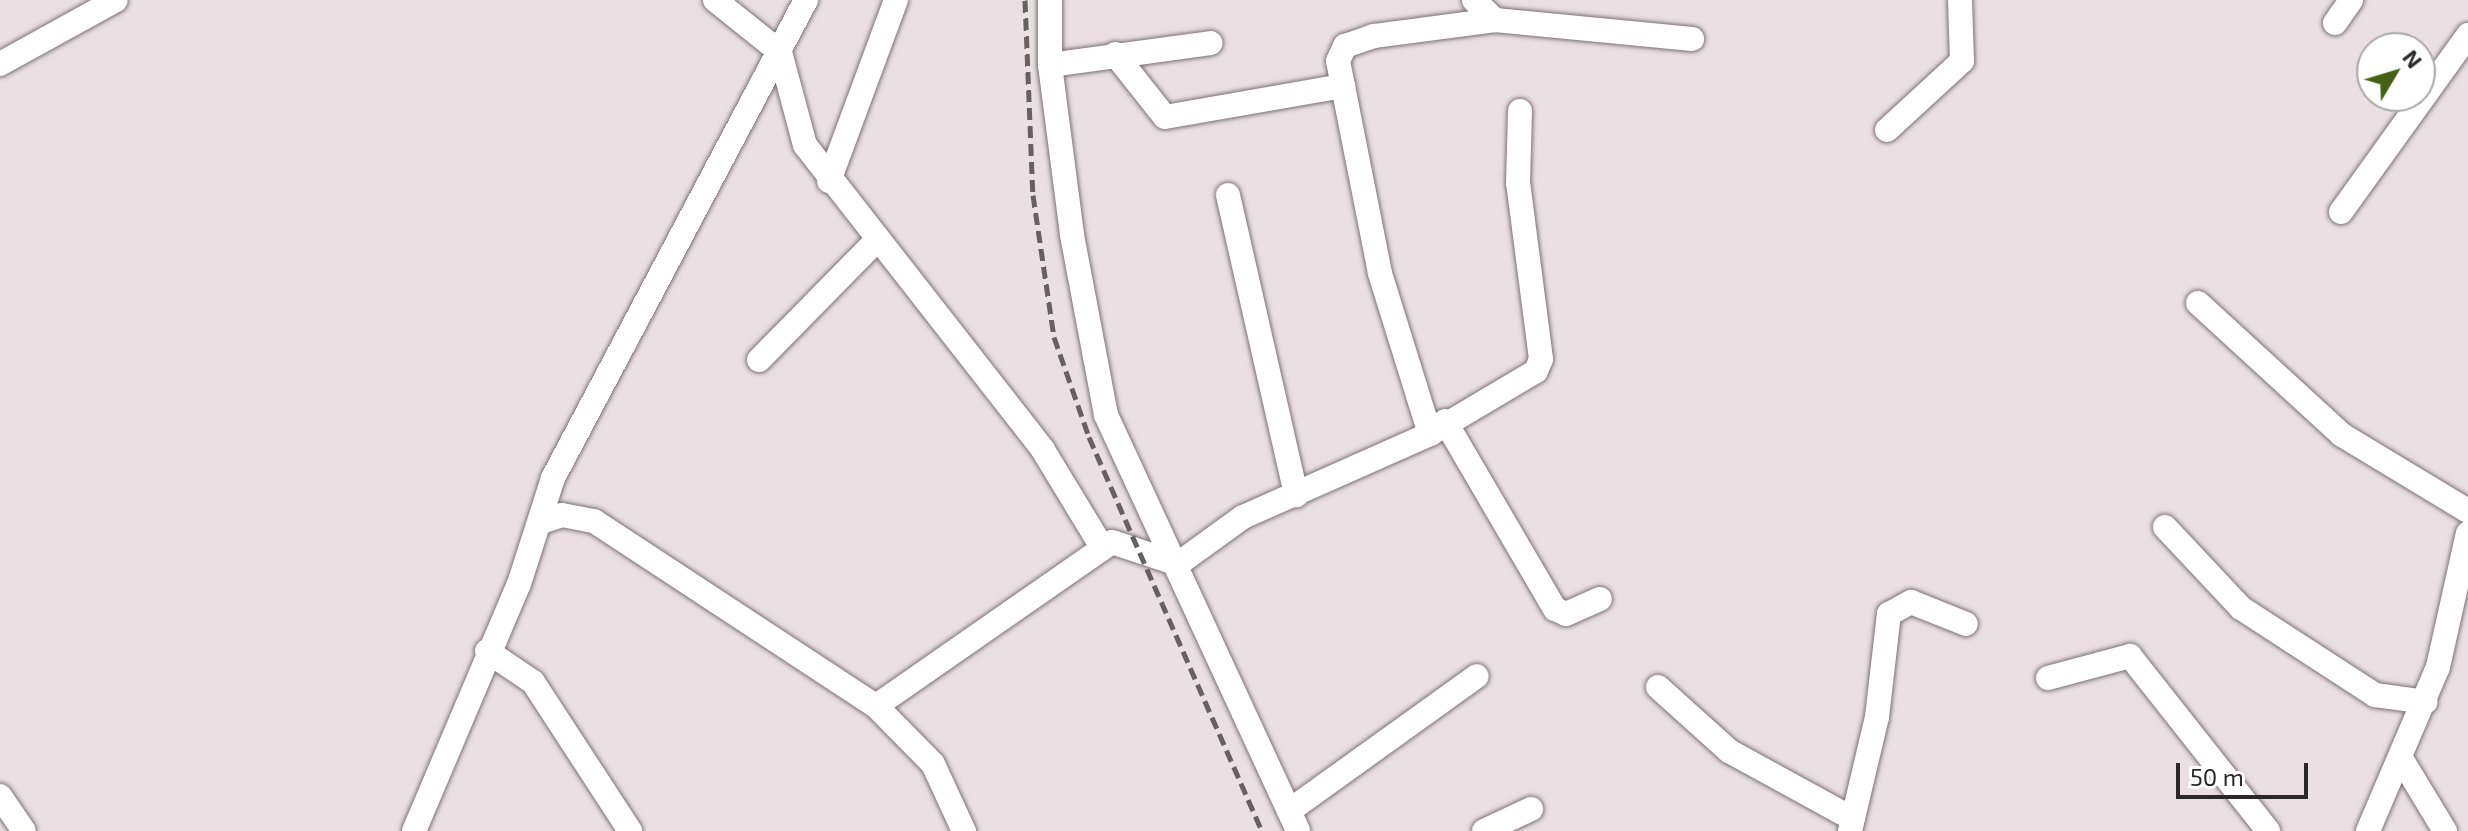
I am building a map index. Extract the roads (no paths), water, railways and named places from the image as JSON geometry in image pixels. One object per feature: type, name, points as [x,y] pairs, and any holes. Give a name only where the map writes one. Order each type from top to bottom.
[{"type":"street","points":[[0,64],[116,0]]},
{"type":"street","points":[[715,0],[780,52],[796,123],[829,181],[1043,450],[1102,547]]},
{"type":"street","points":[[416,830],[541,522],[553,478],[806,0]]},
{"type":"street","points":[[829,181],[896,0]]},
{"type":"street","points":[[1050,0],[1050,65],[1106,415],[1178,564],[1293,821],[1477,676]]},
{"type":"street","points":[[1474,0],[1495,20]]},
{"type":"street","points":[[1887,130],[1962,61],[1960,0]]},
{"type":"street","points":[[2335,23],[2351,0]]},
{"type":"street","points":[[1600,599],[1573,613],[1555,609],[1438,427],[1380,273],[1339,53],[1351,43],[1495,20],[1692,39]]},
{"type":"street","points":[[2341,212],[2468,35]]},
{"type":"street","points":[[1050,65],[1210,43]]},
{"type":"street","points":[[1115,54],[1165,117],[1343,86]]},
{"type":"street","points":[[1178,564],[1243,517],[1438,427],[1540,365],[1518,183],[1520,111]]},
{"type":"street","points":[[1228,195],[1296,495]]},
{"type":"street","points":[[759,360],[875,242]]},
{"type":"street","points":[[2198,303],[2342,435],[2468,511]]},
{"type":"street","points":[[541,522],[562,515],[594,521],[876,706],[933,764],[964,831]]},
{"type":"street","points":[[2165,527],[2241,608],[2375,695],[2426,702]]},
{"type":"street","points":[[876,706],[1102,547],[1121,543],[1178,564]]},
{"type":"street","points":[[2368,831],[2426,702],[2467,548]]},
{"type":"street","points":[[1658,687],[1729,751],[1851,825],[1877,717],[1889,614],[1911,602],[1966,624]]},
{"type":"street","points":[[487,651],[533,682],[630,831]]},
{"type":"street","points":[[2048,678],[2130,656],[2268,831]]},
{"type":"street","points":[[2402,760],[2445,831]]},
{"type":"street","points":[[0,796],[24,831]]},
{"type":"street","points":[[1484,831],[1531,809]]},
{"type":"railway","points":[[1025,0],[1033,195],[1054,337],[1089,437],[1262,831]]}]
